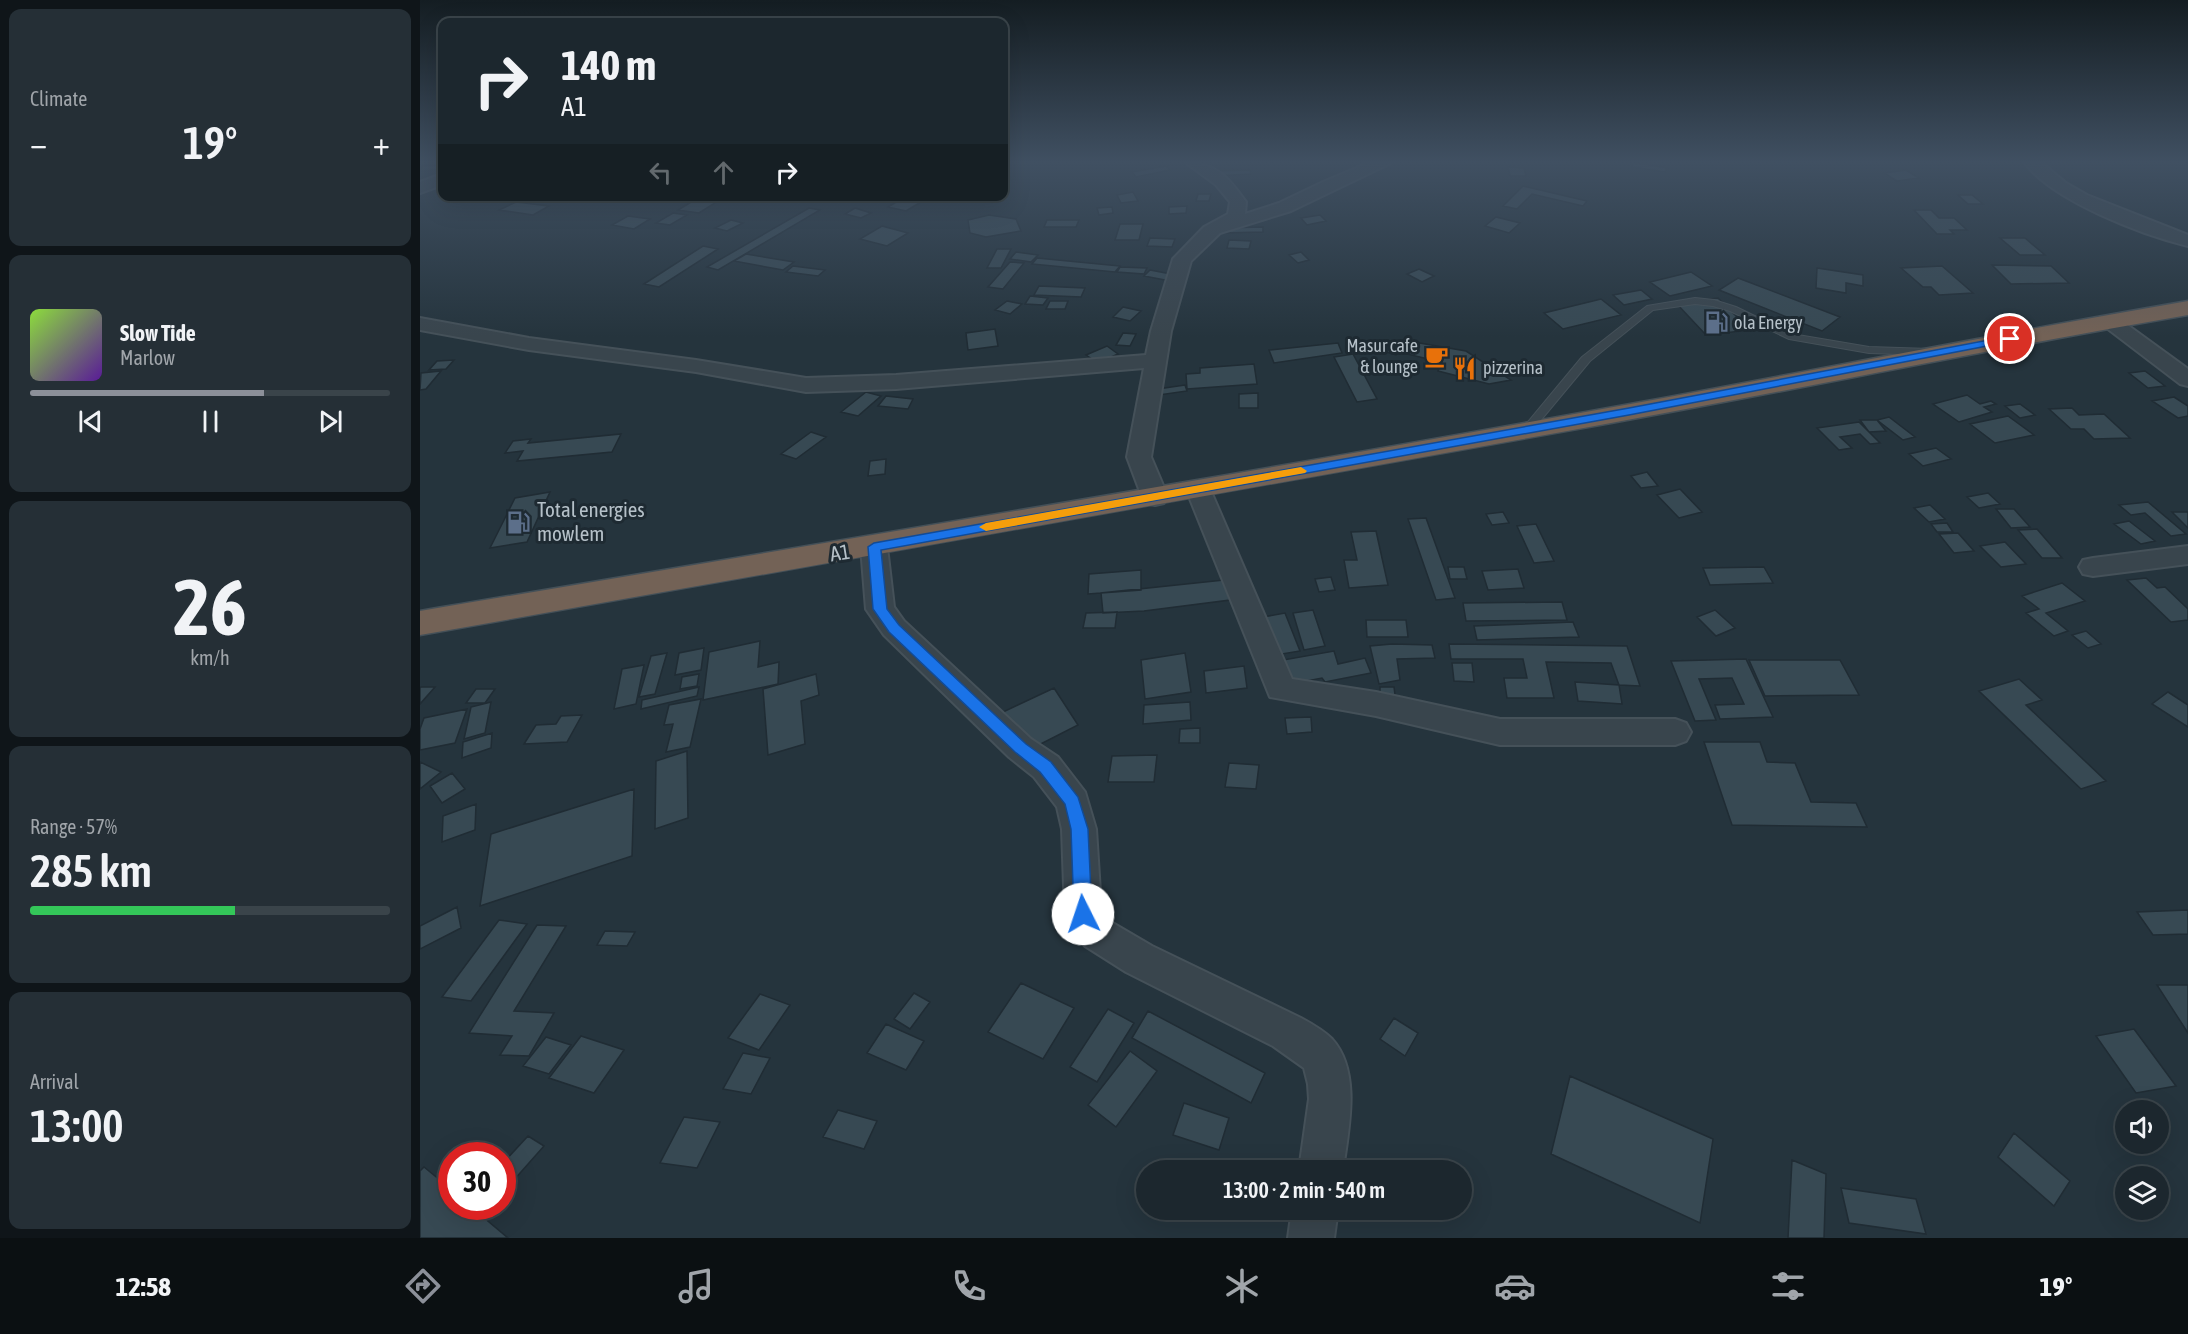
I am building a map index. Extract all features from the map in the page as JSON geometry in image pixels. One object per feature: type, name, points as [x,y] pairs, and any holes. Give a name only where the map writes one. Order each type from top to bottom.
[{"type":"highway","name":"A1","points":[[420,623],[874,547],[1155,497],[2188,308]]},
{"type":"street","points":[[1155,497],[1139,457],[1161,331],[1182,259],[1210,231],[1229,221]]},
{"type":"street","points":[[1210,231],[1242,221]]},
{"type":"street","points":[[2133,221],[2188,241]]},
{"type":"street","points":[[2111,322],[2188,379]]},
{"type":"street","points":[[420,324],[529,344],[696,366],[806,385],[896,382],[1156,361]]},
{"type":"street","points":[[1198,489],[1281,689],[1376,704],[1500,732],[1675,732]]},
{"type":"street","points":[[874,547],[880,609],[894,628],[1020,748],[1046,767],[1072,802],[1079,829],[1083,914],[1098,934],[1139,959],[1287,1032],[1320,1057],[1329,1078],[1329,1111],[1322,1160]]},
{"type":"street","points":[[2093,567],[2188,555]]},
{"type":"street","points":[[1311,1238],[1314,1220]]},
{"type":"lane","points":[[1527,430],[1586,359],[1650,308],[1695,301],[1714,303],[1733,309],[1789,336],[1869,350],[1938,352]]},
{"type":"building","points":[[620,221],[647,221],[634,229],[612,225]]},
{"type":"building","points":[[660,221],[677,221],[670,225],[656,223]]},
{"type":"building","points":[[729,221],[743,223],[727,231],[715,228]]},
{"type":"building","points":[[787,221],[802,221],[718,270],[707,267]]},
{"type":"building","points":[[968,221],[1017,221],[1021,231],[986,237],[970,233]]},
{"type":"building","points":[[1047,221],[1079,221],[1076,227],[1044,227]]},
{"type":"building","points":[[1303,221],[1326,221],[1307,225]]},
{"type":"building","points":[[1491,221],[1520,223],[1509,233],[1485,226]]},
{"type":"building","points":[[1924,221],[1957,221],[1967,230],[1950,230],[1954,234],[1937,234]]},
{"type":"building","points":[[1120,224],[1143,224],[1139,240],[1115,240]]},
{"type":"building","points":[[882,226],[908,233],[887,246],[860,239]]},
{"type":"building","points":[[1263,227],[1263,232],[1222,233],[1222,228]]},
{"type":"building","points":[[1150,238],[1175,239],[1172,247],[1147,246]]},
{"type":"building","points":[[2000,238],[2025,238],[2045,255],[2020,255]]},
{"type":"building","points":[[1229,240],[1251,241],[1249,249],[1227,248]]},
{"type":"building","points":[[703,246],[718,249],[659,287],[644,284]]},
{"type":"building","points":[[997,249],[1011,249],[1001,268],[987,268]]},
{"type":"building","points":[[1016,252],[1038,255],[1031,262],[1010,259]]},
{"type":"building","points":[[1301,252],[1309,260],[1298,263],[1289,255]]},
{"type":"building","points":[[746,254],[794,262],[783,270],[734,261]]},
{"type":"building","points":[[1037,258],[1120,266],[1115,272],[1032,264]]},
{"type":"building","points":[[1010,262],[1024,263],[1003,289],[988,287]]},
{"type":"building","points":[[1992,265],[2051,266],[2069,283],[2011,284]]},
{"type":"building","points":[[793,266],[825,270],[818,276],[786,272]]},
{"type":"building","points":[[1942,266],[1973,293],[1939,295],[1931,287],[1923,287],[1901,268]]},
{"type":"building","points":[[1120,267],[1147,268],[1144,274],[1117,272]]},
{"type":"building","points":[[1817,268],[1863,275],[1863,286],[1846,283],[1846,293],[1816,288]]},
{"type":"building","points":[[1419,269],[1434,276],[1422,282],[1407,274]]},
{"type":"building","points":[[1150,270],[1171,274],[1165,280],[1144,276]]},
{"type":"building","points":[[1691,272],[1712,286],[1670,296],[1650,282]]},
{"type":"building","points":[[1738,278],[1840,317],[1822,331],[1719,290]]},
{"type":"building","points":[[1039,286],[1085,288],[1081,297],[1034,295]]},
{"type":"building","points":[[1641,290],[1652,299],[1624,305],[1613,295]]},
{"type":"building","points":[[1030,296],[1048,298],[1043,305],[1025,304]]},
{"type":"building","points":[[1718,298],[1750,330],[1706,335],[1676,303]]},
{"type":"building","points":[[1601,299],[1621,315],[1563,329],[1544,313]]},
{"type":"building","points":[[1007,301],[1022,304],[1010,314],[995,310]]},
{"type":"building","points":[[1050,301],[1068,301],[1065,309],[1046,309]]},
{"type":"building","points":[[1123,307],[1141,311],[1130,321],[1113,317]]},
{"type":"building","points":[[995,329],[998,346],[968,350],[966,333]]},
{"type":"building","points":[[1123,333],[1136,334],[1130,346],[1116,345]]},
{"type":"building","points":[[1402,340],[1466,351],[1511,380],[1489,384],[1438,371],[1441,362],[1399,352],[1396,355],[1383,351],[1390,341],[1401,342]]},
{"type":"building","points":[[1338,343],[1342,353],[1274,363],[1269,350]]},
{"type":"building","points":[[1107,346],[1118,354],[1098,363],[1086,355]]},
{"type":"building","points":[[1353,354],[1377,399],[1357,402],[1334,357]]},
{"type":"building","points":[[454,360],[446,369],[429,370],[437,361]]},
{"type":"building","points":[[1254,364],[1257,384],[1187,389],[1186,374],[1200,373],[1200,368]]},
{"type":"building","points":[[441,371],[426,389],[420,390],[421,373]]},
{"type":"building","points":[[2145,371],[2165,386],[2148,388],[2129,373]]},
{"type":"building","points":[[1185,385],[1187,391],[1152,396],[1151,390]]},
{"type":"building","points":[[866,392],[881,396],[858,416],[841,412]]},
{"type":"building","points":[[1258,393],[1258,408],[1239,408],[1239,394]]},
{"type":"building","points":[[1967,395],[1980,404],[1991,401],[1996,404],[1984,407],[1992,412],[1959,422],[1933,404]]},
{"type":"building","points":[[886,396],[913,399],[908,409],[878,406]]},
{"type":"building","points":[[2174,397],[2188,406],[2188,416],[2178,418],[2152,401]]},
{"type":"building","points":[[2020,404],[2035,415],[2020,418],[2005,406]]},
{"type":"building","points":[[2072,408],[2079,415],[2104,414],[2130,438],[2094,439],[2084,429],[2071,429],[2049,409]]},
{"type":"building","points":[[2008,416],[2034,435],[1995,443],[1970,424]]},
{"type":"building","points":[[1889,417],[1915,437],[1903,440],[1877,420]]},
{"type":"building","points":[[1860,420],[1877,420],[1886,431],[1869,432]]},
{"type":"building","points":[[1859,422],[1880,443],[1870,444],[1860,434],[1840,437],[1852,448],[1839,450],[1817,428]]},
{"type":"building","points":[[811,432],[826,437],[796,459],[781,454]]},
{"type":"building","points":[[621,434],[612,452],[517,461],[523,451],[505,453],[513,441],[531,439],[528,443]]},
{"type":"building","points":[[1936,448],[1951,459],[1923,466],[1909,454]]},
{"type":"building","points":[[886,459],[885,474],[868,476],[870,461]]},
{"type":"building","points":[[1647,472],[1658,486],[1641,488],[1631,476]]},
{"type":"building","points":[[1680,489],[1702,512],[1679,518],[1657,495]]},
{"type":"building","points":[[550,492],[527,542],[490,548],[515,498]]},
{"type":"building","points":[[1988,493],[2000,504],[1979,508],[1967,497]]},
{"type":"building","points":[[2148,502],[2186,534],[2171,536],[2145,513],[2131,515],[2119,505]]},
{"type":"building","points":[[1930,505],[1945,519],[1929,522],[1914,508]]},
{"type":"building","points":[[1996,509],[2014,509],[2030,527],[2011,528]]},
{"type":"building","points":[[1503,512],[1509,523],[1492,525],[1486,514]]},
{"type":"building","points":[[2172,512],[2188,512],[2188,528]]},
{"type":"building","points":[[1426,518],[1455,598],[1436,600],[1408,519]]},
{"type":"building","points":[[2129,521],[2155,541],[2141,544],[2114,524]]},
{"type":"building","points":[[1947,523],[1953,532],[1937,532],[1931,524]]},
{"type":"building","points":[[1536,524],[1554,561],[1534,563],[1517,526]]},
{"type":"building","points":[[2037,529],[2062,558],[2042,558],[2018,530]]},
{"type":"building","points":[[1376,531],[1388,585],[1349,588],[1344,560],[1357,560],[1351,532]]},
{"type":"building","points":[[1958,533],[1974,551],[1954,553],[1939,534]]},
{"type":"building","points":[[2005,542],[2026,564],[2001,567],[1980,546]]},
{"type":"building","points":[[1448,567],[1464,567],[1467,579],[1450,579]]},
{"type":"building","points":[[1764,567],[1773,583],[1710,585],[1703,568]]},
{"type":"building","points":[[1518,569],[1524,588],[1488,590],[1482,571]]},
{"type":"building","points":[[1141,570],[1141,590],[1088,594],[1089,574]]},
{"type":"building","points":[[1331,577],[1335,590],[1319,592],[1315,579]]},
{"type":"building","points":[[2146,578],[2157,588],[2165,587],[2188,609],[2188,620],[2171,622],[2127,580]]},
{"type":"building","points":[[1224,580],[1230,600],[1144,611],[1103,613],[1101,593]]},
{"type":"building","points":[[2062,583],[2085,601],[2046,613],[2068,631],[2054,636],[2026,613],[2039,609],[2022,596]]},
{"type":"building","points":[[1562,602],[1567,620],[1466,621],[1463,603]]},
{"type":"building","points":[[1313,610],[1325,646],[1304,650],[1293,613]]},
{"type":"building","points":[[1715,610],[1735,628],[1716,636],[1697,617]]},
{"type":"building","points":[[1117,612],[1115,628],[1083,628],[1086,613]]},
{"type":"building","points":[[1285,613],[1300,651],[1276,655],[1263,617]]},
{"type":"building","points":[[1366,620],[1406,620],[1408,637],[1367,637]]},
{"type":"building","points":[[1573,622],[1579,637],[1477,640],[1474,626]]},
{"type":"building","points":[[2086,631],[2101,644],[2088,648],[2072,635]]},
{"type":"building","points":[[760,641],[758,667],[779,662],[778,684],[703,700],[709,652]]},
{"type":"building","points":[[1449,644],[1627,646],[1640,686],[1619,685],[1611,663],[1546,662],[1554,698],[1507,698],[1504,678],[1527,678],[1523,659],[1451,659]]},
{"type":"building","points":[[1432,645],[1435,658],[1397,659],[1400,680],[1379,684],[1370,646]]},
{"type":"building","points":[[704,648],[701,670],[675,675],[679,653]]},
{"type":"building","points":[[1334,651],[1338,664],[1365,658],[1371,673],[1325,682],[1322,678],[1291,684],[1283,660]]},
{"type":"building","points":[[667,653],[655,694],[639,697],[651,656]]},
{"type":"building","points":[[1185,653],[1191,692],[1145,699],[1141,660]]},
{"type":"building","points":[[1746,659],[1773,717],[1720,719],[1715,705],[1744,704],[1732,678],[1699,679],[1716,720],[1695,721],[1671,661]]},
{"type":"building","points":[[1749,660],[1840,660],[1859,695],[1765,696]]},
{"type":"building","points":[[1452,663],[1472,663],[1474,682],[1454,681]]},
{"type":"building","points":[[644,665],[636,704],[614,709],[622,669]]},
{"type":"building","points":[[1244,666],[1247,688],[1206,693],[1204,671]]},
{"type":"building","points":[[699,674],[697,686],[680,689],[682,677]]},
{"type":"building","points":[[816,674],[819,695],[801,701],[805,744],[768,755],[763,689]]},
{"type":"building","points":[[2019,679],[2042,700],[2026,705],[2106,781],[2081,789],[1979,691]]},
{"type":"building","points":[[1575,682],[1619,685],[1622,704],[1578,701]]},
{"type":"building","points":[[435,687],[420,704],[420,688]]},
{"type":"building","points":[[699,687],[697,696],[641,709],[642,700]]},
{"type":"building","points":[[1380,687],[1394,687],[1395,695],[1380,695]]},
{"type":"building","points":[[1054,688],[1078,725],[1027,751],[1003,712]]},
{"type":"building","points":[[476,689],[495,689],[485,703],[466,703]]},
{"type":"building","points":[[2168,692],[2188,705],[2188,727],[2152,704]]},
{"type":"building","points":[[701,699],[690,747],[666,752],[673,724],[664,725],[669,705]]},
{"type":"building","points":[[491,702],[485,733],[464,739],[471,707]]},
{"type":"building","points":[[1190,702],[1191,720],[1143,724],[1144,705]]},
{"type":"building","points":[[467,709],[455,743],[420,750],[420,729],[424,718]]},
{"type":"building","points":[[582,715],[567,742],[524,744],[536,725],[556,724],[561,716]]},
{"type":"building","points":[[1311,717],[1312,732],[1287,734],[1285,718]]},
{"type":"building","points":[[1200,728],[1200,743],[1179,743],[1180,729]]},
{"type":"building","points":[[492,733],[491,748],[462,758],[463,742]]},
{"type":"building","points":[[1704,742],[1760,742],[1767,762],[1795,763],[1811,802],[1856,803],[1867,827],[1732,825]]},
{"type":"building","points":[[687,751],[688,818],[655,829],[656,761]]},
{"type":"building","points":[[1157,755],[1154,782],[1108,782],[1112,756]]},
{"type":"building","points":[[420,762],[441,772],[420,789]]},
{"type":"building","points":[[1229,763],[1259,765],[1256,789],[1225,787]]},
{"type":"building","points":[[452,773],[465,789],[442,803],[430,786]]},
{"type":"building","points":[[634,789],[632,856],[480,906],[491,834]]},
{"type":"building","points":[[476,804],[475,830],[442,842],[443,816]]},
{"type":"building","points":[[457,907],[461,928],[420,949],[420,926]]},
{"type":"building","points":[[2188,910],[2188,934],[2153,935],[2137,912]]},
{"type":"building","points":[[499,920],[527,924],[471,1001],[442,997]]},
{"type":"building","points":[[537,925],[566,926],[514,1011],[554,1013],[529,1056],[500,1055],[512,1036],[469,1033]]},
{"type":"building","points":[[605,931],[635,932],[627,946],[597,945]]},
{"type":"building","points":[[1021,983],[1074,1008],[1043,1059],[988,1032]]},
{"type":"building","points":[[2157,985],[2188,985],[2188,1033]]},
{"type":"building","points":[[914,993],[930,1002],[910,1029],[894,1019]]},
{"type":"building","points":[[760,994],[790,1005],[759,1050],[728,1038]]},
{"type":"building","points":[[1108,1009],[1134,1023],[1097,1082],[1070,1067]]},
{"type":"building","points":[[1148,1011],[1265,1073],[1251,1103],[1132,1038]]},
{"type":"building","points":[[1394,1018],[1418,1033],[1405,1056],[1380,1039]]},
{"type":"building","points":[[886,1024],[924,1041],[906,1070],[867,1053]]},
{"type":"building","points":[[2134,1029],[2176,1086],[2136,1093],[2096,1036]]},
{"type":"building","points":[[581,1036],[624,1050],[594,1093],[549,1078]]},
{"type":"building","points":[[546,1037],[571,1045],[549,1074],[523,1066]]},
{"type":"building","points":[[1130,1051],[1157,1071],[1116,1127],[1088,1105]]},
{"type":"building","points":[[743,1053],[770,1058],[751,1094],[723,1089]]},
{"type":"building","points":[[1570,1076],[1713,1139],[1700,1223],[1551,1154]]},
{"type":"building","points":[[1184,1103],[1229,1118],[1219,1150],[1173,1135]]},
{"type":"building","points":[[838,1110],[877,1121],[864,1149],[823,1137]]},
{"type":"building","points":[[684,1117],[720,1122],[697,1168],[660,1163]]},
{"type":"building","points":[[2014,1133],[2070,1181],[2054,1206],[1998,1157]]},
{"type":"building","points":[[528,1136],[544,1146],[516,1178],[516,1149]]},
{"type":"building","points":[[1792,1160],[1826,1174],[1824,1238],[1788,1238]]},
{"type":"building","points":[[424,1167],[438,1178],[438,1220],[487,1220],[508,1238],[420,1238],[420,1171]]},
{"type":"building","points":[[1841,1188],[1916,1199],[1926,1234],[1849,1223]]},
{"type":"slow traffic","points":[[986,527],[1301,471]]},
{"type":"place","name":"ola Energy","points":[[1716,323]]},
{"type":"place","name":"Masur cafe & lounge","points":[[1436,356]]},
{"type":"place","name":"pizzerina","points":[[1465,368]]},
{"type":"place","name":"Total energies mowlem","points":[[519,522]]},
{"type":"route","points":[[1083,914],[1079,829],[1072,802],[1046,767],[1020,748],[894,628],[880,609],[874,547],[1629,412],[1720,392],[2010,339]]}]
